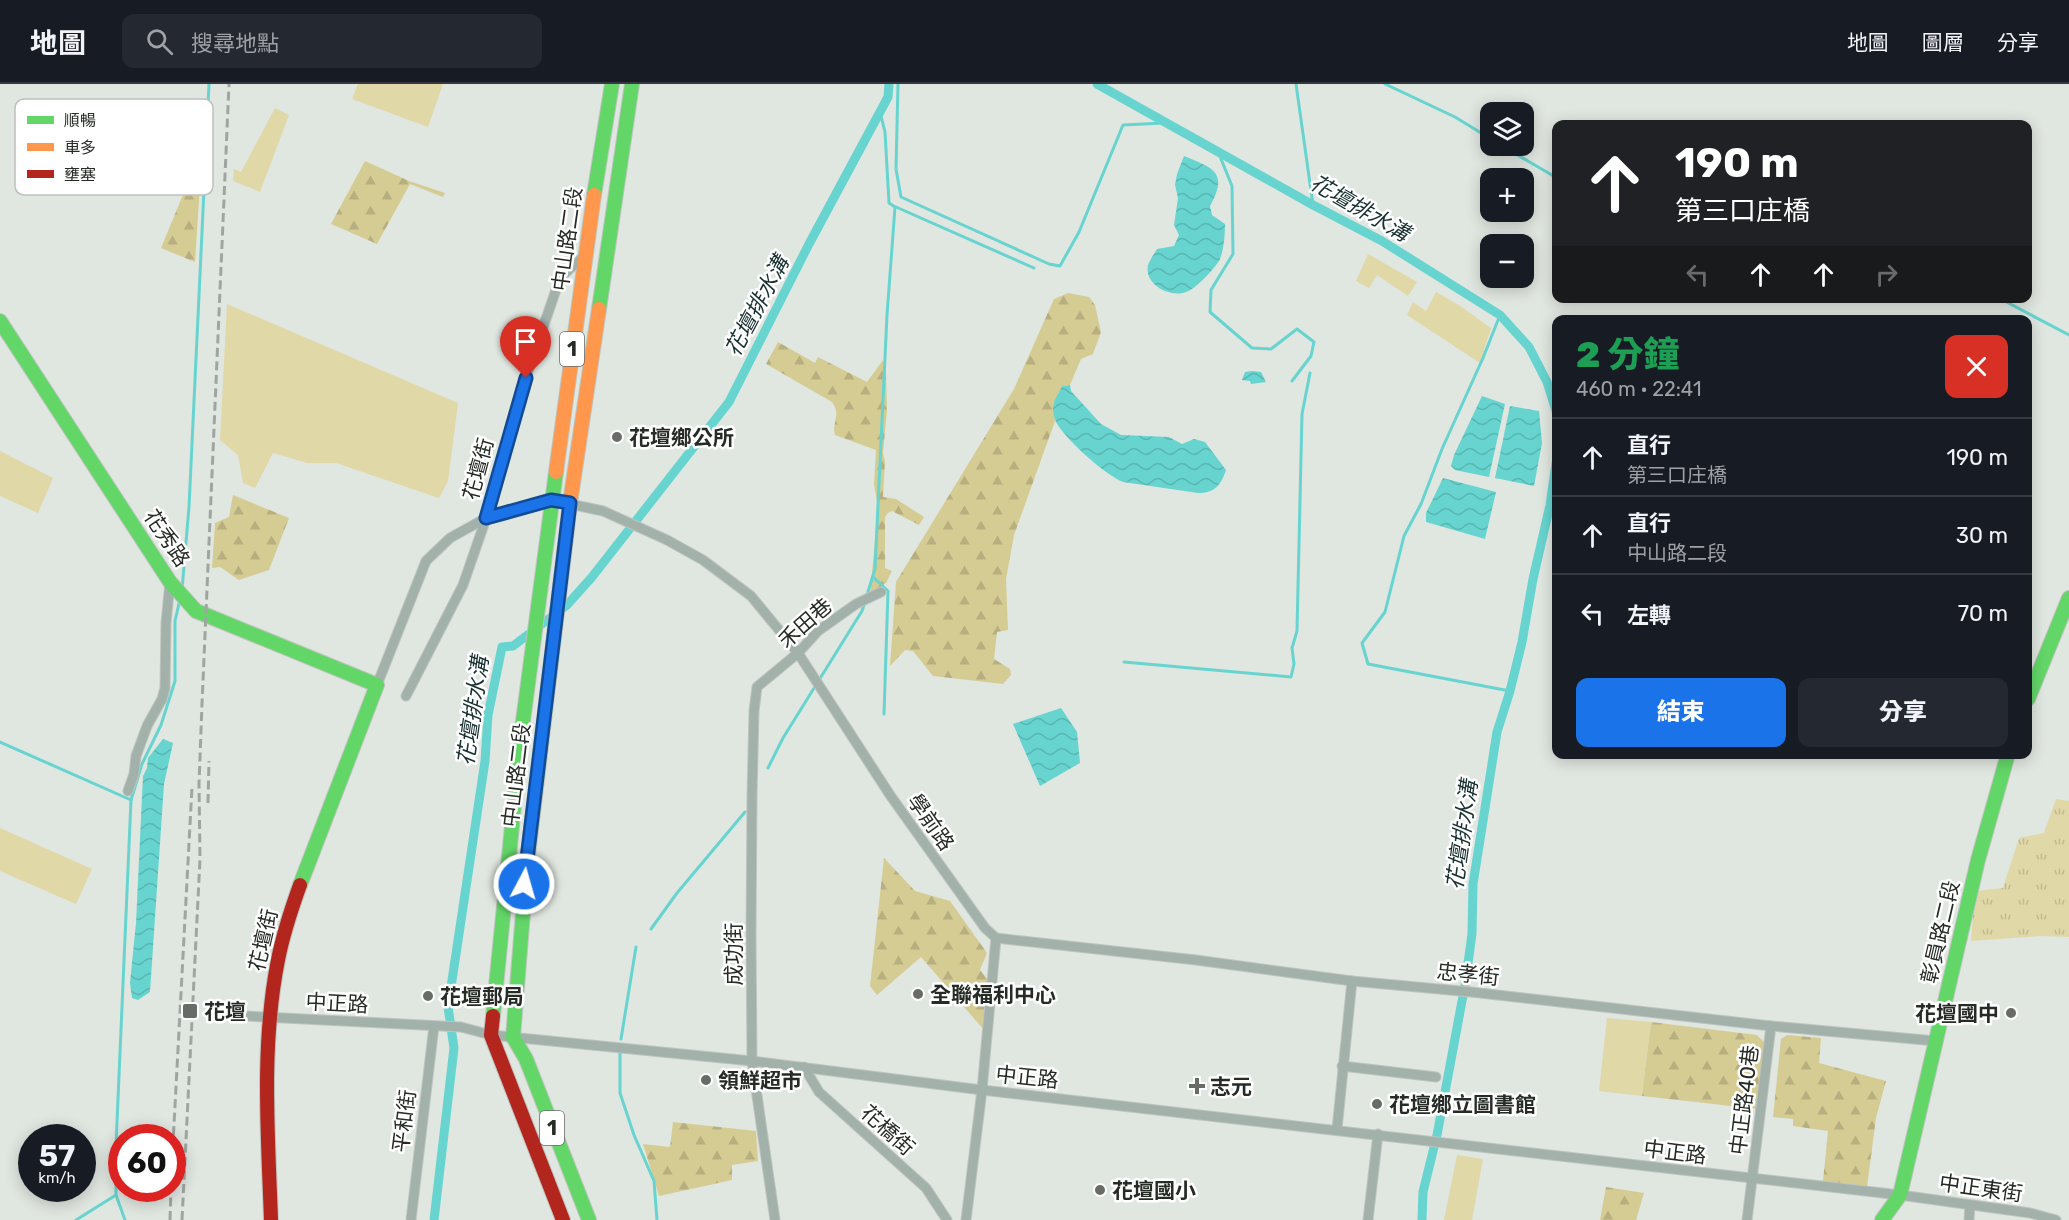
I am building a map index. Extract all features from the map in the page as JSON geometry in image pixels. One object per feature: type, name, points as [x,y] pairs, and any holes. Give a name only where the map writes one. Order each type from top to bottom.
[{"type":"main road","name":"中山路二段","points":[[491,1035],[521,736],[536,615],[585,255],[612,84]]},
{"type":"main road","name":"中山路二段","points":[[513,1037],[526,862],[559,590],[632,84]]},
{"type":"main road","name":"花秀路","points":[[0,321],[170,582],[196,611],[377,685]]},
{"type":"main road","points":[[2032,689],[2069,598]]},
{"type":"main road","name":"花壇街","points":[[271,1220],[268,1115],[270,1017],[278,961],[288,919],[341,772],[377,685]]},
{"type":"main road","name":"彰員路二段","points":[[1882,1220],[1900,1196],[1978,860],[2007,759]]},
{"type":"main road","name":"1","points":[[491,1035],[563,1220]]},
{"type":"main road","name":"1","points":[[513,1037],[526,1059],[589,1220]]},
{"type":"street","name":"花壇街","points":[[406,696],[463,585],[486,518],[519,398],[560,278],[585,255]]},
{"type":"street","points":[[377,685],[426,561],[450,538],[486,518],[551,500],[570,503]]},
{"type":"street","name":"學前路","points":[[570,503],[603,511],[667,540],[703,560],[750,596],[798,653],[890,795],[985,928],[996,938]]},
{"type":"street","points":[[128,791],[134,774],[136,756],[165,688],[166,623],[170,582]]},
{"type":"street","name":"禾田巷","points":[[757,687],[798,653],[818,631],[856,604],[881,592]]},
{"type":"street","name":"成功街","points":[[757,687],[754,711],[752,796],[752,1061],[775,1220]]},
{"type":"street","points":[[966,1220],[982,1090],[996,938]]},
{"type":"street","name":"忠孝街","points":[[996,938],[1186,959],[1352,981],[1771,1026],[1936,1041]]},
{"type":"street","points":[[1336,1129],[1352,981]]},
{"type":"street","name":"中正路","points":[[227,1015],[460,1027],[491,1035]]},
{"type":"street","name":"平和街","points":[[411,1220],[434,1026]]},
{"type":"street","name":"中正路40巷","points":[[1747,1220],[1771,1026]]},
{"type":"street","points":[[491,1035],[513,1037]]},
{"type":"street","name":"中正路","points":[[513,1037],[752,1061],[982,1090],[1336,1129],[1900,1196]]},
{"type":"street","points":[[1342,1066],[1436,1077]]},
{"type":"street","name":"花橋街","points":[[804,1067],[819,1092],[926,1188],[947,1220]]},
{"type":"street","points":[[1368,1220],[1378,1134]]},
{"type":"street","name":"中正東街","points":[[1900,1196],[2030,1214],[2056,1220]]},
{"type":"street","points":[[1969,1220],[1970,1205]]},
{"type":"green space","points":[[358,84],[443,84],[428,127],[352,99]]},
{"type":"green space","points":[[275,108],[289,115],[260,192],[233,181],[234,169],[241,172]]},
{"type":"green space","points":[[365,161],[409,181],[445,193],[443,197],[410,184],[377,244],[331,224]]},
{"type":"green space","points":[[183,195],[199,195],[195,262],[161,248]]},
{"type":"green space","points":[[1368,254],[1417,282],[1408,296],[1377,275],[1369,288],[1356,281]]},
{"type":"green space","points":[[1436,292],[1491,328],[1480,363],[1407,315],[1413,302],[1426,311]]},
{"type":"green space","points":[[1068,293],[1089,297],[1095,305],[1101,332],[1093,354],[1081,359],[1070,385],[1062,386],[1053,405],[1055,421],[1014,535],[1006,579],[1008,630],[997,632],[994,659],[1010,669],[1011,675],[1003,684],[933,676],[913,651],[905,650],[890,666],[896,582],[1014,389],[1054,299]]},
{"type":"green space","points":[[227,304],[458,403],[448,481],[439,498],[336,463],[307,463],[273,453],[255,488],[243,483],[238,455],[220,440]]},
{"type":"green space","points":[[778,342],[815,363],[818,357],[867,382],[883,360],[886,372],[887,410],[883,453],[885,461],[883,497],[896,499],[924,517],[919,525],[892,511],[885,517],[885,568],[892,571],[886,583],[870,594],[878,508],[874,484],[876,450],[835,435],[836,411],[832,402],[766,364]]},
{"type":"green space","points":[[0,451],[53,478],[38,513],[0,496]]},
{"type":"green space","points":[[233,495],[289,518],[269,570],[239,580],[220,567],[212,568],[215,523],[229,517]]},
{"type":"green space","points":[[2056,799],[2069,801],[2069,937],[2042,936],[1971,941],[1975,891],[2003,888],[2019,838],[2044,833]]},
{"type":"green space","points":[[0,828],[92,869],[76,904],[0,871]]},
{"type":"green space","points":[[884,858],[915,891],[950,901],[987,953],[980,970],[989,981],[984,1030],[921,957],[877,995],[870,986]]},
{"type":"green space","points":[[1607,1018],[1651,1022],[1642,1096],[1599,1091]]},
{"type":"green space","points":[[1651,1022],[1757,1035],[1767,1045],[1758,1109],[1642,1096]]},
{"type":"green space","points":[[1787,1035],[1821,1038],[1819,1063],[1886,1081],[1876,1118],[1867,1187],[1823,1181],[1828,1131],[1793,1126],[1793,1119],[1773,1117],[1781,1039]]},
{"type":"green space","points":[[673,1122],[756,1131],[758,1161],[732,1165],[732,1180],[659,1196],[643,1144],[670,1147]]},
{"type":"green space","points":[[1457,1155],[1483,1159],[1472,1220],[1444,1220]]},
{"type":"green space","points":[[1606,1187],[1644,1193],[1636,1220],[1600,1220]]},
{"type":"water","points":[[1184,156],[1210,168],[1218,178],[1216,195],[1210,206],[1212,215],[1225,224],[1224,238],[1219,261],[1209,274],[1190,290],[1173,293],[1154,284],[1150,279],[1148,265],[1157,249],[1174,246],[1179,235],[1174,225],[1178,198],[1175,185]]},
{"type":"water","points":[[1245,372],[1261,372],[1266,382],[1251,384],[1250,381],[1242,380]]},
{"type":"water","points":[[1070,385],[1071,391],[1101,424],[1121,435],[1169,437],[1182,444],[1194,439],[1205,442],[1226,470],[1222,480],[1213,490],[1198,493],[1123,482],[1115,478],[1077,447],[1056,422],[1053,411],[1054,403],[1062,386]]},
{"type":"water","points":[[1482,396],[1505,404],[1489,477],[1455,470],[1451,466]]},
{"type":"water","points":[[1510,406],[1539,411],[1542,443],[1534,486],[1495,478]]},
{"type":"water","points":[[1443,478],[1496,492],[1485,539],[1426,522],[1426,513]]},
{"type":"water","points":[[1061,708],[1077,732],[1080,763],[1040,786],[1013,724]]},
{"type":"water","points":[[163,739],[173,743],[164,784],[150,992],[138,1000],[132,998],[130,983],[136,923],[143,776],[148,758]]},
{"type":"waterway","points":[[208,99],[209,84]]},
{"type":"waterway","name":"花壇排水溝","points":[[434,1220],[454,1048],[448,1007],[485,761],[488,715],[502,647],[513,646],[567,605],[592,577],[729,402],[809,244],[888,97],[889,84]]},
{"type":"waterway","points":[[898,84],[896,169],[901,197],[1049,264],[1060,266],[1079,232],[1123,125],[1164,123]]},
{"type":"waterway","name":"花壇排水溝","points":[[1097,84],[1382,241],[1500,315],[1529,347],[1547,382],[1552,398]]},
{"type":"waterway","points":[[1296,84],[1313,205]]},
{"type":"waterway","points":[[1385,84],[1455,117],[1480,132]]},
{"type":"waterway","points":[[867,595],[875,569],[887,315],[895,207],[889,203],[885,132],[880,112]]},
{"type":"waterway","points":[[1219,154],[1232,186],[1233,254],[1211,290],[1210,312],[1252,348],[1271,349],[1297,329],[1314,342],[1311,356],[1292,381]]},
{"type":"waterway","points":[[1519,156],[1552,175]]},
{"type":"waterway","points":[[182,590],[189,507],[204,195]]},
{"type":"waterway","points":[[896,207],[1034,268]]},
{"type":"waterway","points":[[2008,303],[2031,315]]},
{"type":"waterway","points":[[1500,315],[1442,449],[1421,504],[1404,536],[1385,612],[1362,643],[1368,664],[1510,691]]},
{"type":"waterway","points":[[2032,315],[2069,335]]},
{"type":"waterway","points":[[1124,662],[1291,677],[1294,664],[1292,648],[1297,631],[1302,414],[1310,373]]},
{"type":"waterway","name":"花壇排水溝","points":[[1422,1220],[1423,1192],[1437,1135],[1465,985],[1472,934],[1473,884],[1497,732],[1522,642],[1552,491]]},
{"type":"waterway","points":[[873,577],[888,591],[884,714]]},
{"type":"waterway","points":[[76,1220],[116,1195],[116,1145],[131,800],[142,764],[161,725],[175,681],[175,621],[180,599]]},
{"type":"waterway","points":[[768,768],[783,738],[862,611],[865,602]]},
{"type":"waterway","points":[[0,742],[131,800]]},
{"type":"waterway","points":[[651,929],[677,893],[745,812]]},
{"type":"waterway","points":[[621,1039],[636,947]]},
{"type":"waterway","points":[[620,1054],[620,1093],[634,1135],[654,1181],[657,1220]]},
{"type":"waterway","points":[[119,1202],[125,1220]]},
{"type":"railway","points":[[182,1220],[200,859],[199,784],[229,84]]},
{"type":"railway","points":[[208,803],[209,761]]},
{"type":"railway","points":[[174,1124],[192,787]]},
{"type":"railway","points":[[170,1220],[171,1202]]},
{"type":"traffic: fast","points":[[594,195],[612,84]]},
{"type":"traffic: fast","points":[[599,309],[632,84]]},
{"type":"traffic: fast","points":[[0,321],[170,582],[196,611],[377,685],[300,885]]},
{"type":"traffic: fast","points":[[493,1016],[521,736],[556,472]]},
{"type":"traffic: fast","points":[[559,595],[527,863],[513,1037],[526,1059],[589,1220]]},
{"type":"traffic: fast","points":[[2032,689],[2069,598]]},
{"type":"traffic: fast","points":[[1882,1220],[1900,1195],[1978,860],[2007,759]]},
{"type":"traffic: slow","points":[[556,472],[594,195]]},
{"type":"traffic: slow","points":[[559,595],[570,503],[599,309]]},
{"type":"traffic: jam","points":[[271,1220],[267,1122],[269,1024],[280,950],[300,885]]},
{"type":"traffic: jam","points":[[493,1016],[491,1035],[563,1220]]},
{"type":"place","name":"花壇鄉公所","points":[[617,437]]},
{"type":"place","name":"全聯福利中心","points":[[918,994]]},
{"type":"place","name":"花壇郵局","points":[[428,996]]},
{"type":"place","name":"花壇","points":[[190,1011]]},
{"type":"place","name":"花壇國中","points":[[2011,1013]]},
{"type":"place","name":"領鮮超市","points":[[706,1080]]},
{"type":"place","name":"志元","points":[[1197,1086]]},
{"type":"place","name":"花壇鄉立圖書館","points":[[1377,1104]]},
{"type":"place","name":"花壇國小","points":[[1100,1190]]},
{"type":"route","points":[[524,884],[570,503],[551,500],[486,518],[526,378]]}]
